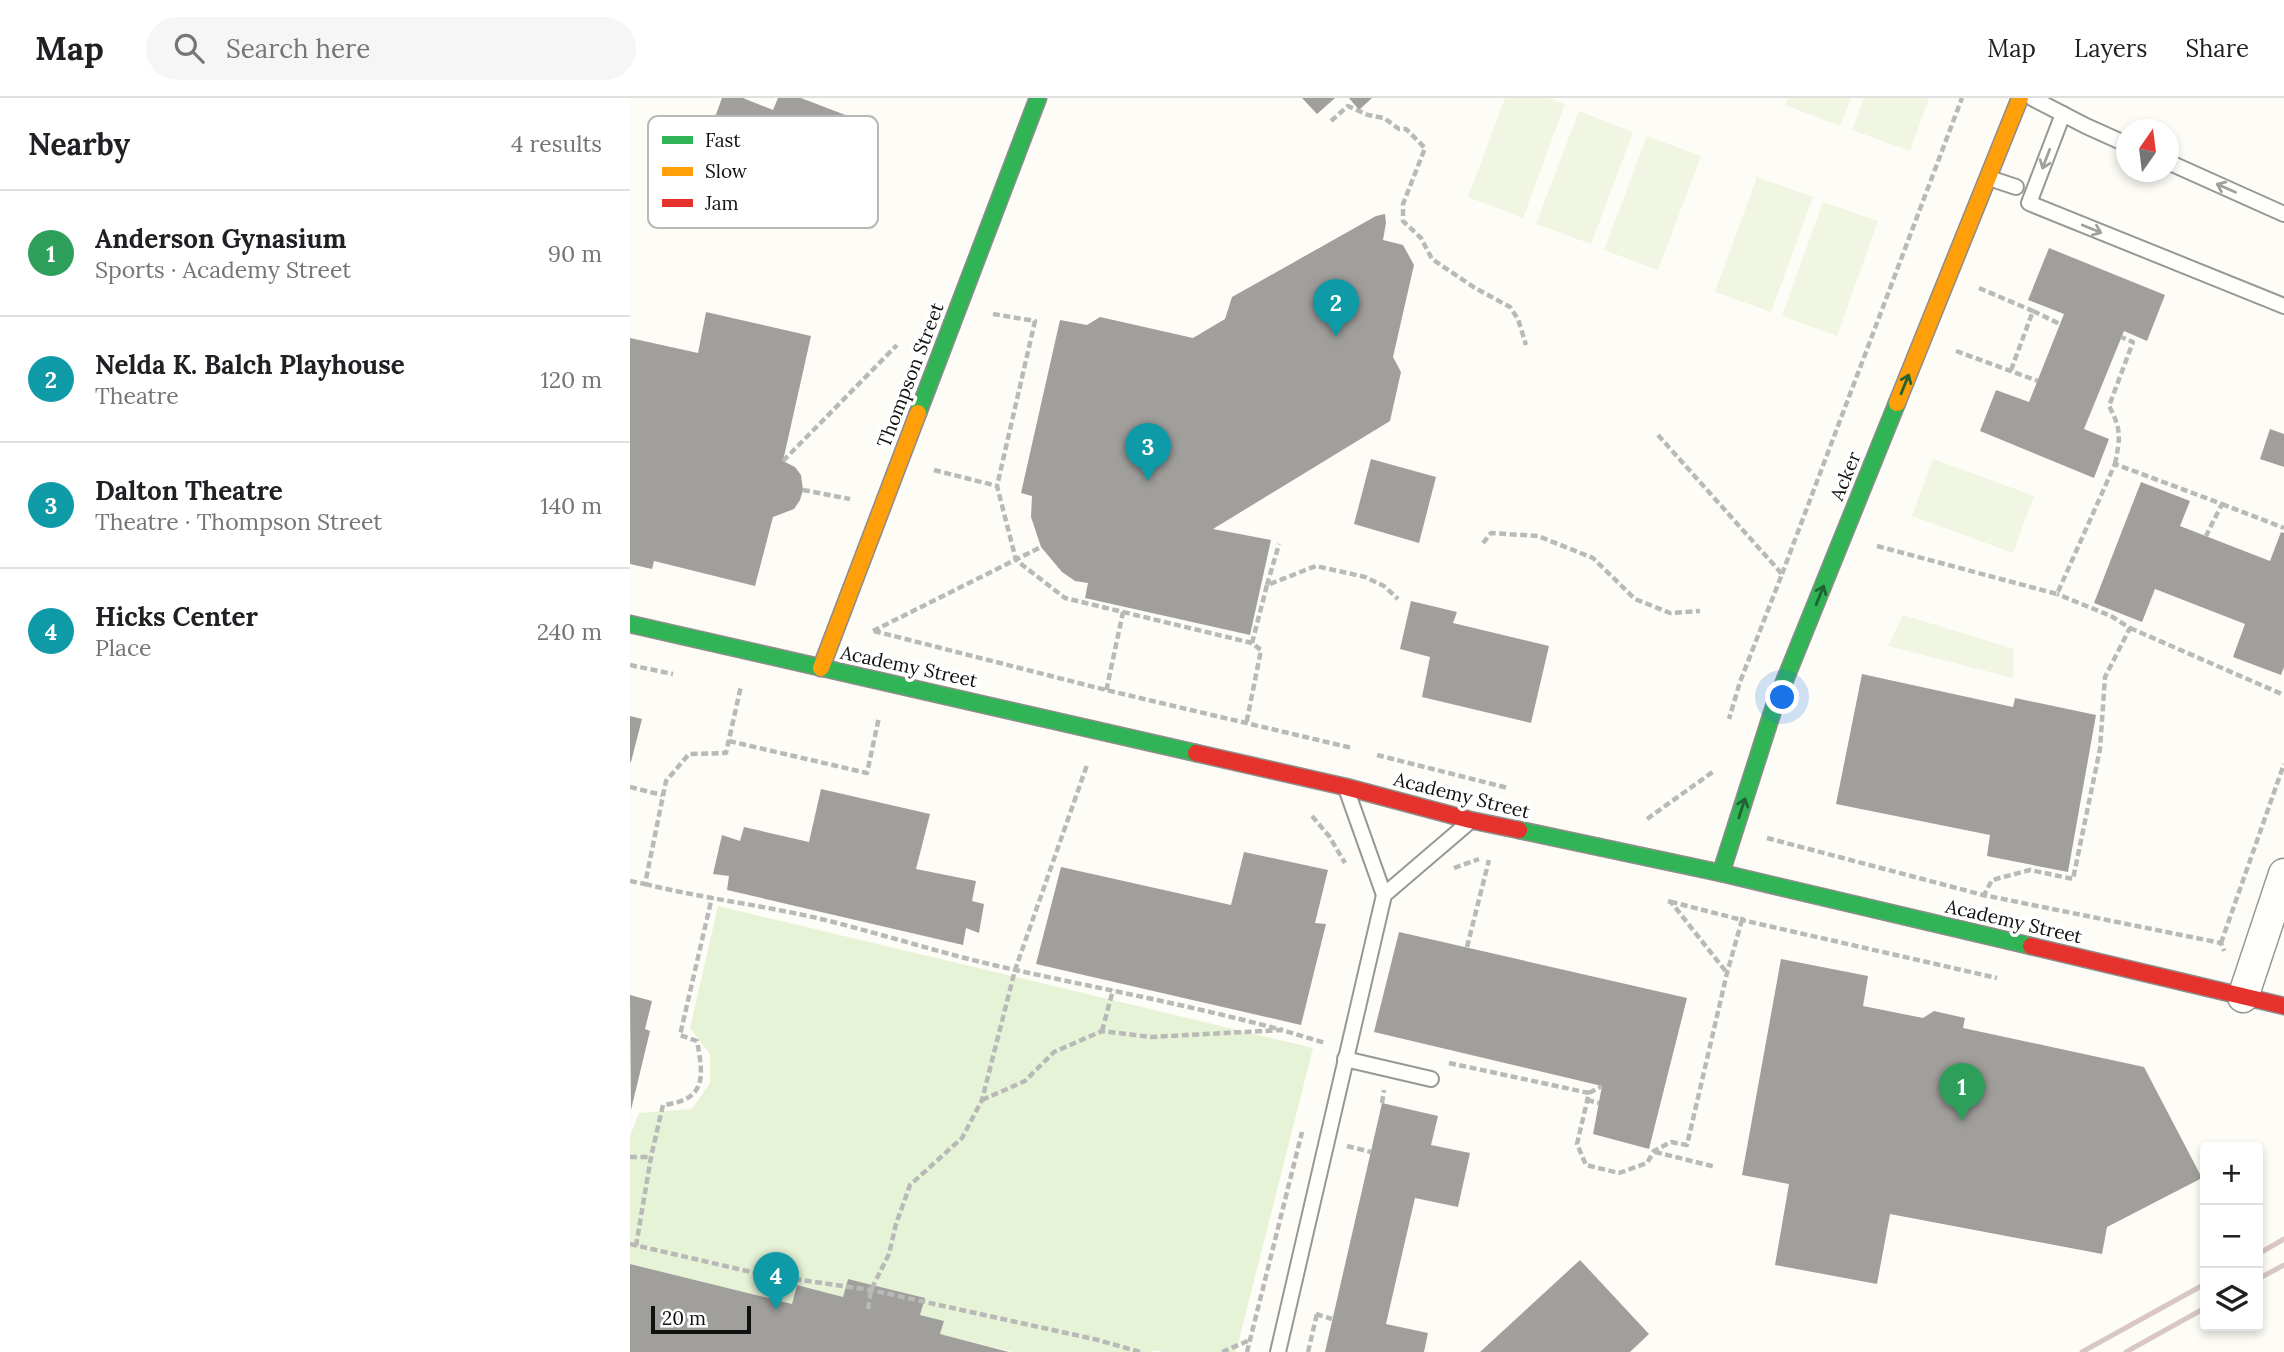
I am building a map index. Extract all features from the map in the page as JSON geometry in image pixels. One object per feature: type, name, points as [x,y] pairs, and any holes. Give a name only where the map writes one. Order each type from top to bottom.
[{"type":"street","name":"Thompson Street","points":[[821,668],[1038,98]]},
{"type":"street","name":"Acker","points":[[1721,873],[1774,707],[2020,98]]},
{"type":"street","name":"Academy Street","points":[[630,624],[1346,787],[1471,820],[1721,873],[2284,1006]]},
{"type":"street","points":[[2243,997],[2284,874]]},
{"type":"lane","points":[[2032,98],[2116,139]]},
{"type":"lane","points":[[2063,114],[2029,203],[2284,306]]},
{"type":"lane","points":[[2179,167],[2284,214]]},
{"type":"lane","points":[[1988,177],[2016,187]]},
{"type":"lane","points":[[1278,1352],[1384,895],[1346,787]]},
{"type":"lane","points":[[1384,895],[1471,820]]},
{"type":"lane","points":[[1347,1054],[1430,1079]]},
{"type":"path","points":[[1782,574],[1962,98]]},
{"type":"path","points":[[1331,121],[1348,106],[1384,117],[1399,129],[1406,129],[1425,148],[1403,204],[1404,222],[1421,238],[1432,259],[1475,288],[1510,307],[1518,319],[1526,345]]},
{"type":"path","points":[[1976,287],[2060,324]]},
{"type":"path","points":[[958,308],[1035,321],[997,486],[1016,560],[1065,598],[1252,643],[1261,650],[1246,724]]},
{"type":"path","points":[[2011,370],[2033,311]]},
{"type":"path","points":[[2057,594],[2115,464],[2120,434],[2118,422],[2109,406],[2133,342],[2121,337]]},
{"type":"path","points":[[783,461],[897,345]]},
{"type":"path","points":[[1954,350],[2038,381]]},
{"type":"path","points":[[1658,435],[1771,562]]},
{"type":"path","points":[[899,461],[997,486]]},
{"type":"path","points":[[2115,464],[2284,528]]},
{"type":"path","points":[[803,490],[883,507]]},
{"type":"path","points":[[2206,536],[2222,504]]},
{"type":"path","points":[[1483,544],[1491,533],[1538,536],[1593,558],[1635,599],[1670,613],[1700,611]]},
{"type":"path","points":[[1252,643],[1279,544]]},
{"type":"path","points":[[1872,559],[1877,546],[2057,594],[2284,695]]},
{"type":"path","points":[[872,631],[1041,547]]},
{"type":"path","points":[[1267,585],[1316,566],[1364,577],[1384,586],[1398,600]]},
{"type":"path","points":[[867,1309],[879,1270],[889,1254],[910,1185],[962,1138],[982,1100],[1015,970],[1087,765],[1124,612]]},
{"type":"path","points":[[1975,934],[1983,895],[1992,880],[2030,870],[2073,879],[2100,749],[2105,677],[2130,628]]},
{"type":"path","points":[[645,884],[666,781],[688,754],[726,753],[748,650]]},
{"type":"path","points":[[630,665],[675,674]]},
{"type":"path","points":[[728,683],[754,689]]},
{"type":"path","points":[[729,740],[866,773],[889,683]]},
{"type":"path","points":[[878,719],[891,722]]},
{"type":"path","points":[[1074,762],[1100,768]]},
{"type":"path","points":[[2243,997],[2221,943],[2284,764]]},
{"type":"path","points":[[1646,820],[1714,771]]},
{"type":"path","points":[[630,787],[662,794]]},
{"type":"path","points":[[1299,813],[1359,827]]},
{"type":"path","points":[[1312,816],[1329,836],[1350,872]]},
{"type":"path","points":[[1763,837],[1983,895],[2221,943]]},
{"type":"path","points":[[1443,845],[1500,858]]},
{"type":"path","points":[[1446,871],[1489,856]]},
{"type":"path","points":[[1468,947],[1489,856]]},
{"type":"path","points":[[630,881],[816,918],[1015,970],[1209,1010],[1326,1043],[1347,1054]]},
{"type":"path","points":[[712,897],[680,1035],[697,1041],[702,1070],[698,1087],[689,1099],[663,1105],[633,1245],[760,1274],[872,1290],[1098,1340],[1140,1352]]},
{"type":"path","points":[[1589,1093],[1577,1144],[1586,1165],[1619,1173],[1647,1163],[1654,1151],[1671,1142],[1687,1145],[1742,920],[1658,899]]},
{"type":"path","points":[[1671,902],[1727,973]]},
{"type":"path","points":[[1102,1031],[1113,990]]},
{"type":"path","points":[[982,1100],[1025,1081],[1054,1052],[1102,1031],[1151,1037],[1282,1030]]},
{"type":"path","points":[[1322,1056],[1326,1043]]},
{"type":"path","points":[[1430,1079],[1437,1061],[1589,1093],[1602,1086]]},
{"type":"path","points":[[1587,1100],[1599,1104]]},
{"type":"path","points":[[1247,1352],[1304,1122]]},
{"type":"path","points":[[1340,1144],[1371,1152]]},
{"type":"path","points":[[1654,1151],[1716,1167]]},
{"type":"path","points":[[630,1157],[651,1157]]},
{"type":"path","points":[[1308,1352],[1317,1314],[1332,1319]]},
{"type":"path","points":[[1222,1352],[1250,1340]]},
{"type":"green space","points":[[1505,98],[1548,98],[1565,104],[1523,218],[1468,197]]},
{"type":"green space","points":[[1788,98],[1851,98],[1840,126],[1785,105]]},
{"type":"green space","points":[[1864,98],[1929,98],[1910,151],[1852,130]]},
{"type":"green space","points":[[1579,111],[1633,132],[1591,244],[1536,224]]},
{"type":"green space","points":[[1647,136],[1701,156],[1658,270],[1604,250]]},
{"type":"green space","points":[[1757,177],[1813,197],[1771,312],[1715,292]]},
{"type":"green space","points":[[1823,202],[1878,221],[1837,336],[1782,316]]},
{"type":"green space","points":[[1933,459],[2034,496],[2013,553],[1912,516]]},
{"type":"green space","points":[[1903,615],[2014,649],[2013,678],[1888,646]]},
{"type":"green space","points":[[718,906],[1313,1048],[1236,1352],[1013,1352],[940,1334],[943,1321],[920,1315],[924,1298],[848,1279],[843,1297],[797,1285],[792,1304],[630,1264],[630,1136],[639,1113],[692,1109],[710,1083],[710,1054],[690,1028]]},
{"type":"building","points":[[722,98],[743,98],[773,110],[778,98],[801,98],[848,116],[715,116]]},
{"type":"building","points":[[1302,98],[1335,98],[1317,114]]},
{"type":"building","points":[[1349,98],[1372,98],[1359,110]]},
{"type":"building","points":[[1385,214],[1383,240],[1403,245],[1414,265],[1393,357],[1401,372],[1390,421],[1213,529],[1271,540],[1250,635],[1085,598],[1088,583],[1075,581],[1062,572],[1041,547],[1031,517],[1032,496],[1021,493],[1060,320],[1087,325],[1100,317],[1193,338],[1225,319],[1232,297],[1376,216]]},
{"type":"building","points":[[2049,248],[2165,295],[2147,341],[2124,331],[2084,429],[2109,439],[2094,478],[1980,431],[1996,390],[2029,402],[2064,314],[2028,300]]},
{"type":"building","points":[[706,312],[811,336],[783,461],[795,467],[801,475],[803,490],[794,509],[773,517],[755,586],[654,561],[652,569],[630,564],[630,338],[698,353]]},
{"type":"building","points":[[2270,429],[2284,434],[2284,467],[2260,459]]},
{"type":"building","points":[[1371,459],[1436,477],[1419,543],[1354,524]]},
{"type":"building","points":[[2141,482],[2190,501],[2180,526],[2270,561],[2281,532],[2284,533],[2284,667],[2281,675],[2233,657],[2245,624],[2155,589],[2142,622],[2094,603]]},
{"type":"building","points":[[1411,601],[1457,612],[1453,623],[1549,646],[1531,723],[1422,697],[1430,657],[1400,649]]},
{"type":"building","points":[[1862,674],[2013,707],[2015,698],[2096,715],[2068,872],[1987,856],[1990,835],[1836,804]]},
{"type":"building","points":[[630,716],[642,719],[631,762],[630,762]]},
{"type":"building","points":[[821,789],[930,814],[916,869],[976,881],[972,901],[984,904],[979,933],[966,928],[963,945],[727,890],[729,876],[713,874],[722,835],[740,841],[744,827],[809,842]]},
{"type":"building","points":[[1244,852],[1328,870],[1315,923],[1326,924],[1301,1025],[1036,964],[1061,867],[1231,905]]},
{"type":"building","points":[[1399,932],[1687,998],[1649,1149],[1593,1134],[1602,1086],[1374,1032]]},
{"type":"building","points":[[1781,959],[1868,976],[1863,1006],[1923,1018],[1934,1011],[1965,1018],[1963,1028],[2144,1067],[2200,1174],[2200,1179],[2107,1227],[2102,1254],[1890,1214],[1877,1284],[1775,1265],[1789,1184],[1742,1175]]},
{"type":"building","points":[[630,995],[652,1001],[645,1029],[650,1031],[631,1110]]},
{"type":"building","points":[[1382,1103],[1438,1116],[1431,1145],[1470,1153],[1458,1207],[1415,1198],[1386,1324],[1428,1333],[1424,1352],[1325,1352]]},
{"type":"building","points":[[1580,1260],[1649,1334],[1630,1352],[1480,1352]]},
{"type":"building","points":[[630,1264],[792,1304],[797,1285],[843,1297],[848,1279],[925,1298],[920,1315],[944,1321],[940,1334],[1009,1352],[630,1352]]},
{"type":"railway","points":[[2263,1251],[2284,1239]]},
{"type":"railway","points":[[2263,1276],[2284,1265]]},
{"type":"railway","points":[[2082,1352],[2200,1287]]},
{"type":"railway","points":[[2126,1352],[2200,1311]]},
{"type":"traffic: fast","points":[[918,413],[1038,98]]},
{"type":"traffic: fast","points":[[1721,873],[1774,707],[1897,403]]},
{"type":"traffic: fast","points":[[630,624],[1196,753]]},
{"type":"traffic: fast","points":[[1519,830],[1721,873],[2031,946]]},
{"type":"traffic: slow","points":[[1897,403],[2020,98]]},
{"type":"traffic: slow","points":[[821,668],[918,413]]},
{"type":"traffic: jam","points":[[1196,753],[1519,830]]},
{"type":"traffic: jam","points":[[2031,946],[2284,1006]]},
{"type":"place","name":"Nelda K. Balch Playhouse","points":[[1336,337]]},
{"type":"place","name":"Dalton Theatre","points":[[1148,481]]},
{"type":"place","name":"Anderson Gynasium","points":[[1962,1121]]},
{"type":"place","name":"Hicks Center","points":[[776,1310]]}]
